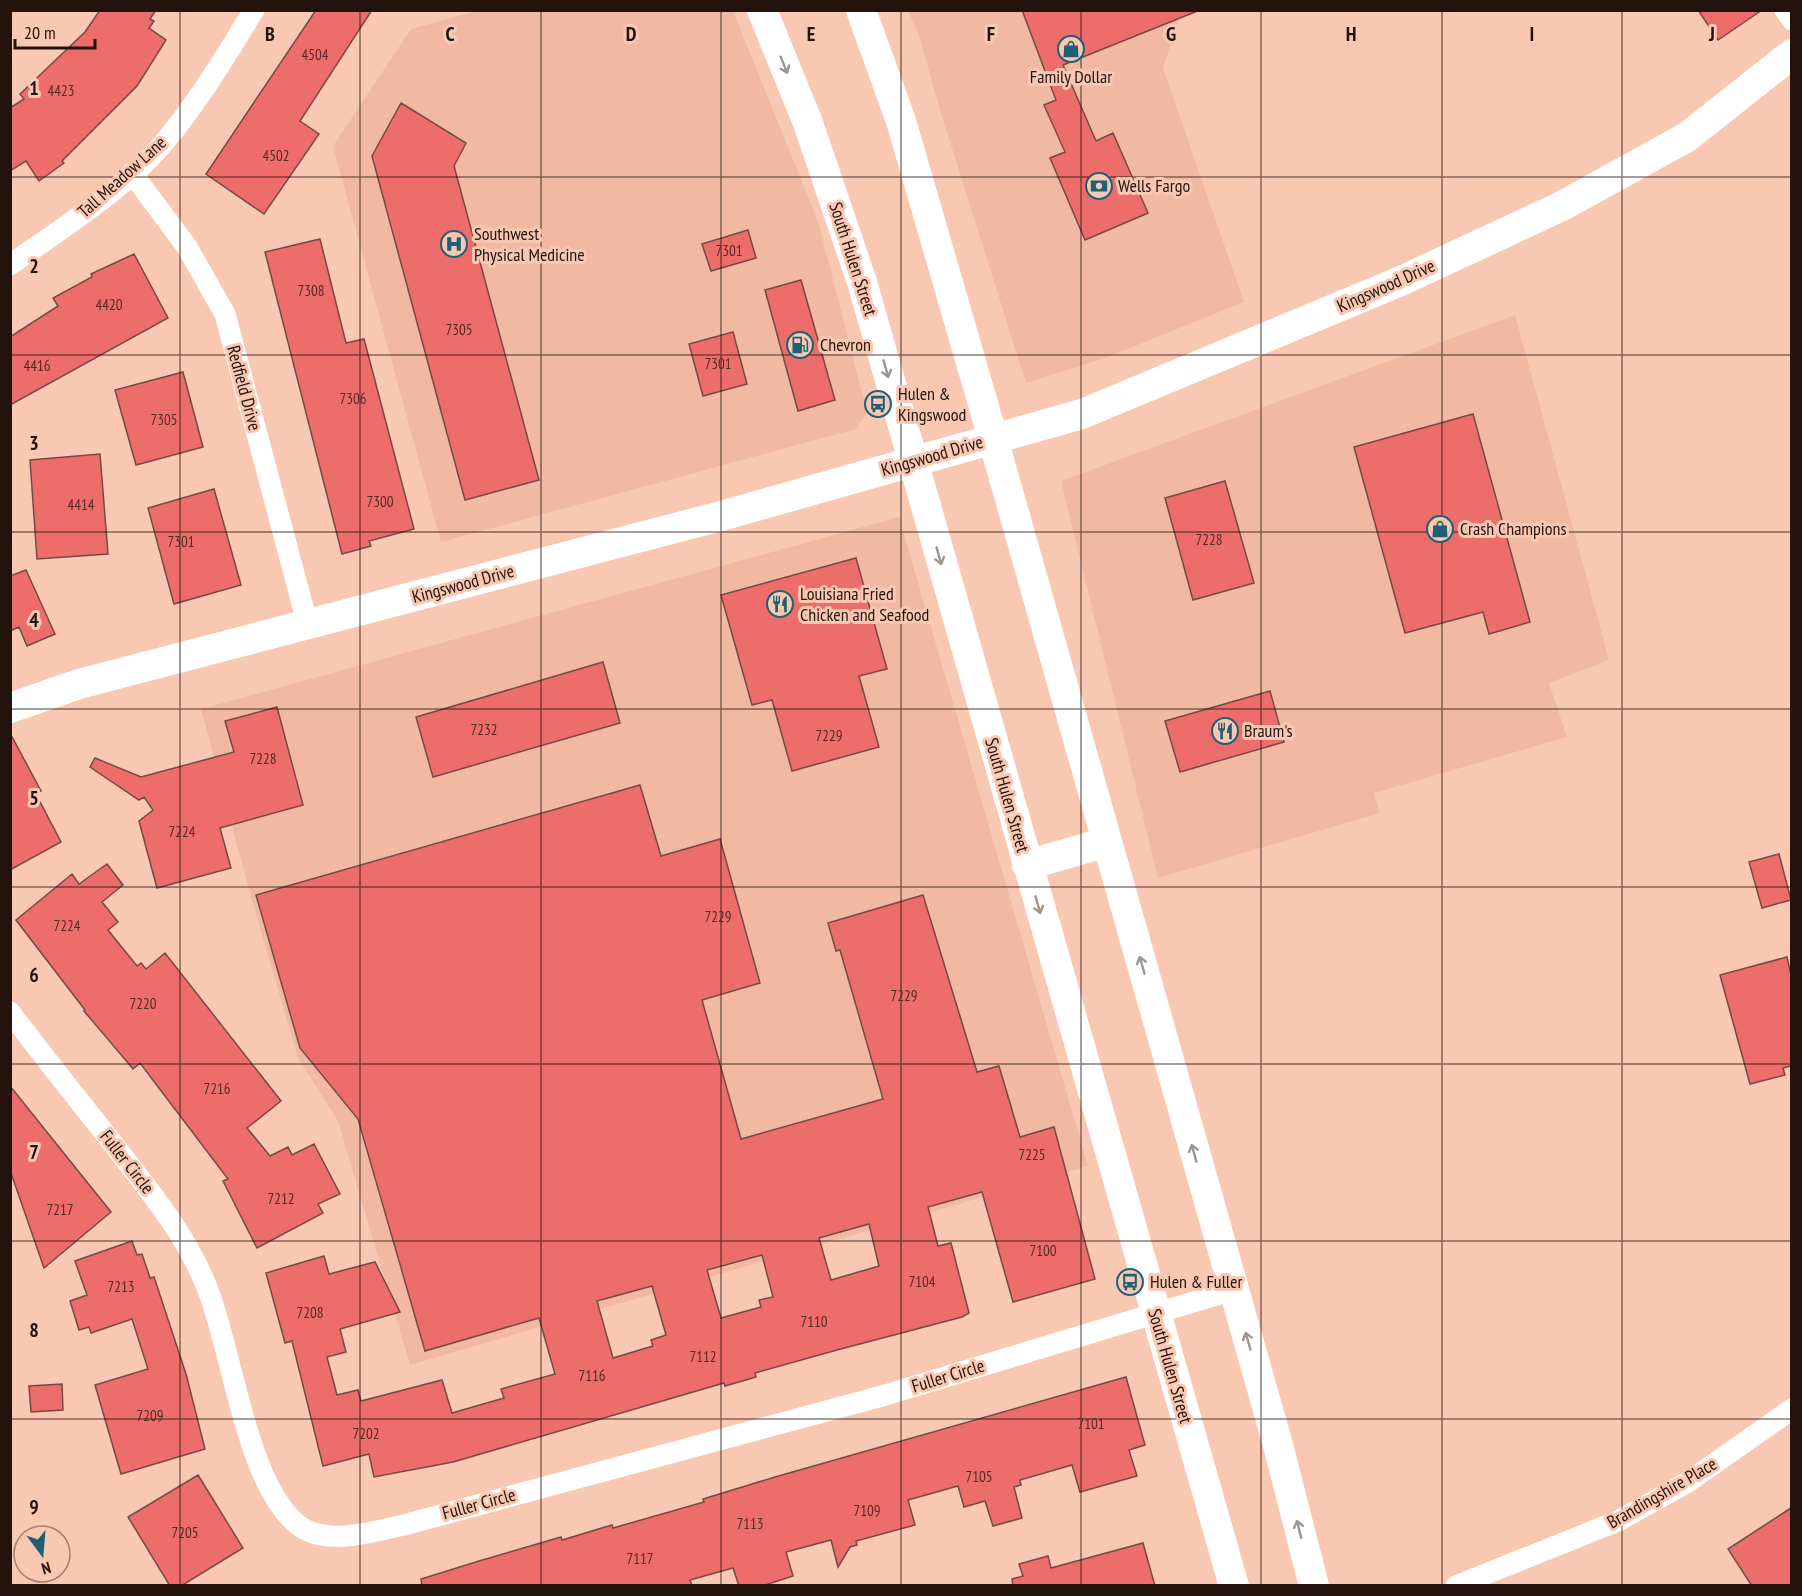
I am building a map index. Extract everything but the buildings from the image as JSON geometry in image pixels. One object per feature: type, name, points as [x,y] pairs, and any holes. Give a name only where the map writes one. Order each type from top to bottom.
[{"type":"main road","name":"South Hulen Street","points":[[762,10],[808,123],[862,282],[1234,1586]]},
{"type":"main road","points":[[861,10],[901,121],[993,439],[1278,1445],[1314,1586]]},
{"type":"main road","name":"Kingswood Drive","points":[[10,708],[79,684],[308,626],[721,516],[1093,410],[1401,281],[1562,207],[1688,137],[1791,54]]},
{"type":"main road","points":[[1027,865],[1107,843]]},
{"type":"street","name":"Tall Meadow Lane","points":[[10,265],[81,215],[160,148],[198,99],[255,10]]},
{"type":"street","points":[[1785,10],[1791,20]]},
{"type":"street","name":"Redfield Drive","points":[[132,173],[187,247],[225,314],[308,626]]},
{"type":"street","name":"Fuller Circle","points":[[10,1012],[166,1212],[205,1282],[220,1321],[249,1436],[276,1501],[300,1526],[322,1534],[351,1535],[405,1525],[882,1395],[1233,1290]]},
{"type":"street","name":"Brandingshire Place","points":[[1456,1586],[1618,1521],[1688,1482],[1791,1409]]},
{"type":"shaded area","points":[[477,11],[733,11],[818,221],[867,412],[856,429],[441,542],[333,146],[411,29]]},
{"type":"shaded area","points":[[908,11],[1182,11],[1163,68],[1244,302],[1105,358],[1026,383],[939,107],[918,32]]},
{"type":"shaded area","points":[[1515,315],[1609,660],[1549,683],[1567,737],[1374,793],[1380,813],[1158,878],[1061,481]]},
{"type":"shaded area","points":[[899,517],[1088,1166],[410,1365],[338,1121],[298,1058],[250,894],[201,709]]},
{"type":"place","name":"Family Dollar","points":[[1071,49]]},
{"type":"place","name":"Wells Fargo","points":[[1099,186]]},
{"type":"place","name":"Southwest Physical Medicine","points":[[454,244]]},
{"type":"place","name":"Chevron","points":[[800,345]]},
{"type":"place","name":"Hulen & Kingswood","points":[[878,404]]},
{"type":"place","name":"Crash Champions","points":[[1440,529]]},
{"type":"place","name":"Louisiana Fried Chicken and Seafood","points":[[780,604]]},
{"type":"place","name":"Braum's","points":[[1225,731]]},
{"type":"place","name":"Hulen & Fuller","points":[[1130,1282]]}]
